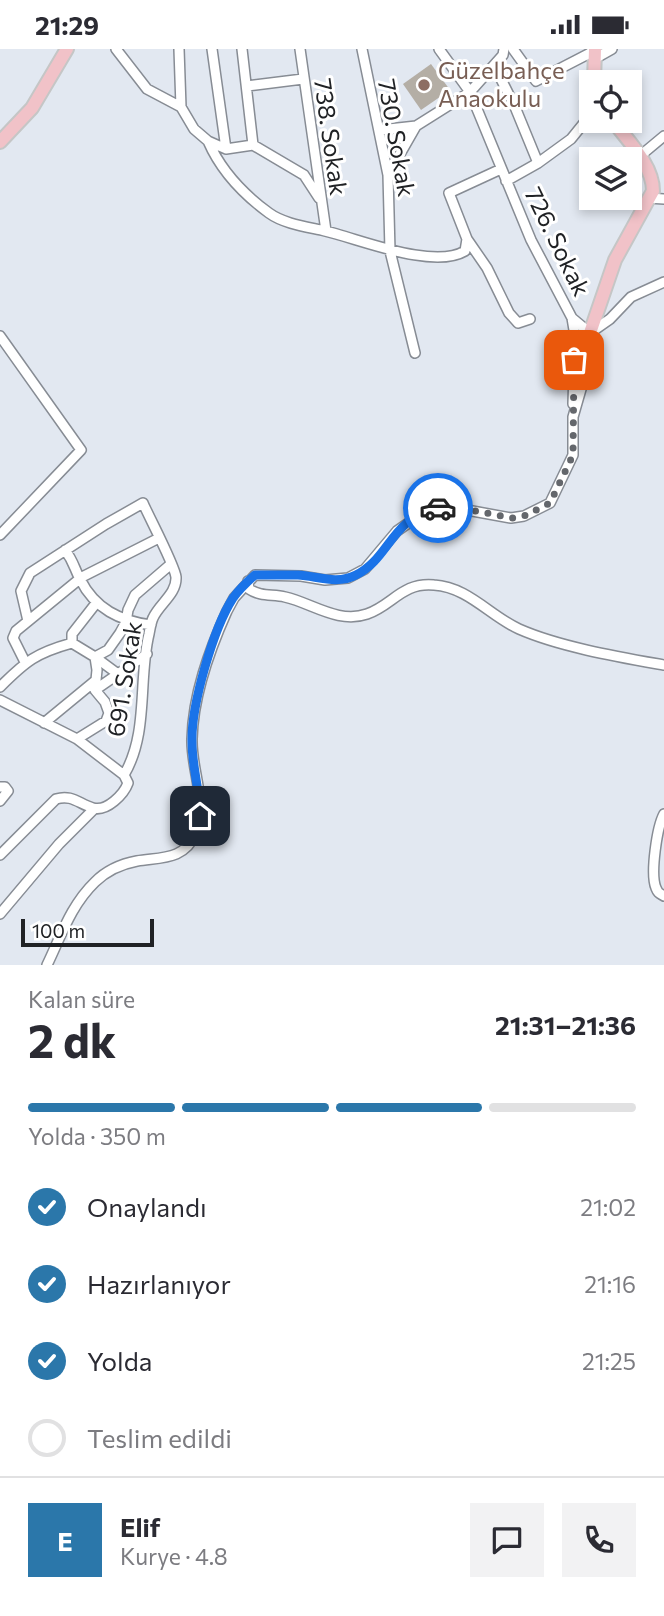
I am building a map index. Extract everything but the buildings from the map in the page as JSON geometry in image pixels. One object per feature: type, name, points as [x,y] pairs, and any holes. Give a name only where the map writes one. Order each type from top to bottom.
[{"type":"main road","points":[[0,142],[32,108],[67,49]]},
{"type":"main road","points":[[622,133],[633,147]]},
{"type":"main road","points":[[590,333],[615,260],[653,191],[653,180],[642,160]]},
{"type":"street","points":[[116,49],[147,89],[181,107]]},
{"type":"street","points":[[179,49],[181,107],[194,128],[208,141],[226,149],[253,145],[304,175],[319,198]]},
{"type":"street","points":[[212,49],[226,149]]},
{"type":"street","points":[[242,49],[253,145]]},
{"type":"street","name":"738. Sokak","points":[[300,49],[319,198],[326,231]]},
{"type":"street","name":"730. Sokak","points":[[362,49],[388,175],[390,251],[415,353]]},
{"type":"street","name":"726. Sokak","points":[[439,49],[470,92],[531,240],[572,317],[575,336],[573,417]]},
{"type":"street","points":[[380,130],[416,126],[470,92],[503,55],[504,49]]},
{"type":"street","points":[[513,49],[536,81],[595,53],[612,49]]},
{"type":"street","points":[[494,65],[538,163]]},
{"type":"street","points":[[247,86],[303,79]]},
{"type":"street","points":[[388,175],[416,126]]},
{"type":"street","points":[[506,181],[538,163],[571,139],[579,129]]},
{"type":"street","points":[[642,154],[664,136]]},
{"type":"street","points":[[208,141],[218,163],[231,179],[271,215],[390,251],[454,258],[465,251],[467,239]]},
{"type":"street","points":[[501,169],[449,193],[467,239],[486,268],[509,313],[518,323],[530,319]]},
{"type":"street","points":[[648,198],[664,199]]},
{"type":"street","points":[[590,333],[610,319],[631,297],[664,282]]},
{"type":"street","points":[[47,965],[76,904],[95,881],[116,867],[137,861],[168,859],[182,850],[195,835],[200,816],[200,796],[192,742],[194,710],[219,629],[234,598],[248,581],[255,575],[337,580],[356,575],[377,557],[397,531],[412,518],[444,506],[512,518],[524,516],[550,503],[573,455],[573,417],[594,344],[590,333],[572,317]]},
{"type":"street","points":[[0,335],[81,450],[0,535]]},
{"type":"street","points":[[28,621],[21,591],[30,573],[143,503],[171,564],[135,596],[126,622],[108,650],[95,657]]},
{"type":"street","points":[[25,662],[13,638],[14,633],[80,579],[159,538]]},
{"type":"street","points":[[65,550],[76,564],[80,579],[97,602],[126,622],[151,625]]},
{"type":"street","name":"691. Sokak","points":[[94,809],[108,805],[128,783],[124,775],[129,767],[137,737],[151,625],[153,618],[172,593],[176,577],[171,564]]},
{"type":"street","points":[[248,581],[249,589],[257,594],[285,597],[329,613],[356,617],[376,610],[409,588],[434,585],[445,587],[466,595],[511,625],[540,637],[664,665]]},
{"type":"street","points":[[72,643],[72,634],[97,602]]},
{"type":"street","points":[[0,687],[25,662],[72,643],[118,674]]},
{"type":"street","points":[[44,723],[146,654]]},
{"type":"street","points":[[77,739],[106,721],[110,713],[95,686],[95,657]]},
{"type":"street","points":[[0,700],[77,739],[124,775]]},
{"type":"street","points":[[0,787],[5,787],[8,791],[0,801]]},
{"type":"street","points":[[0,855],[55,799],[65,797],[79,800],[94,809],[59,844],[0,914]]},
{"type":"street","points":[[664,814],[659,823],[654,879],[656,889],[664,896]]},
{"type":"way so far","points":[[438,508],[460,508],[512,518],[524,516],[550,503],[573,455],[574,360]]},
{"type":"place","name":"Güzelbahçe Anaokulu","points":[[424,85]]},
{"type":"route","points":[[200,816],[200,796],[192,742],[194,710],[219,629],[234,598],[255,575],[337,580],[356,575],[377,557],[397,531],[412,518],[438,508]]}]
